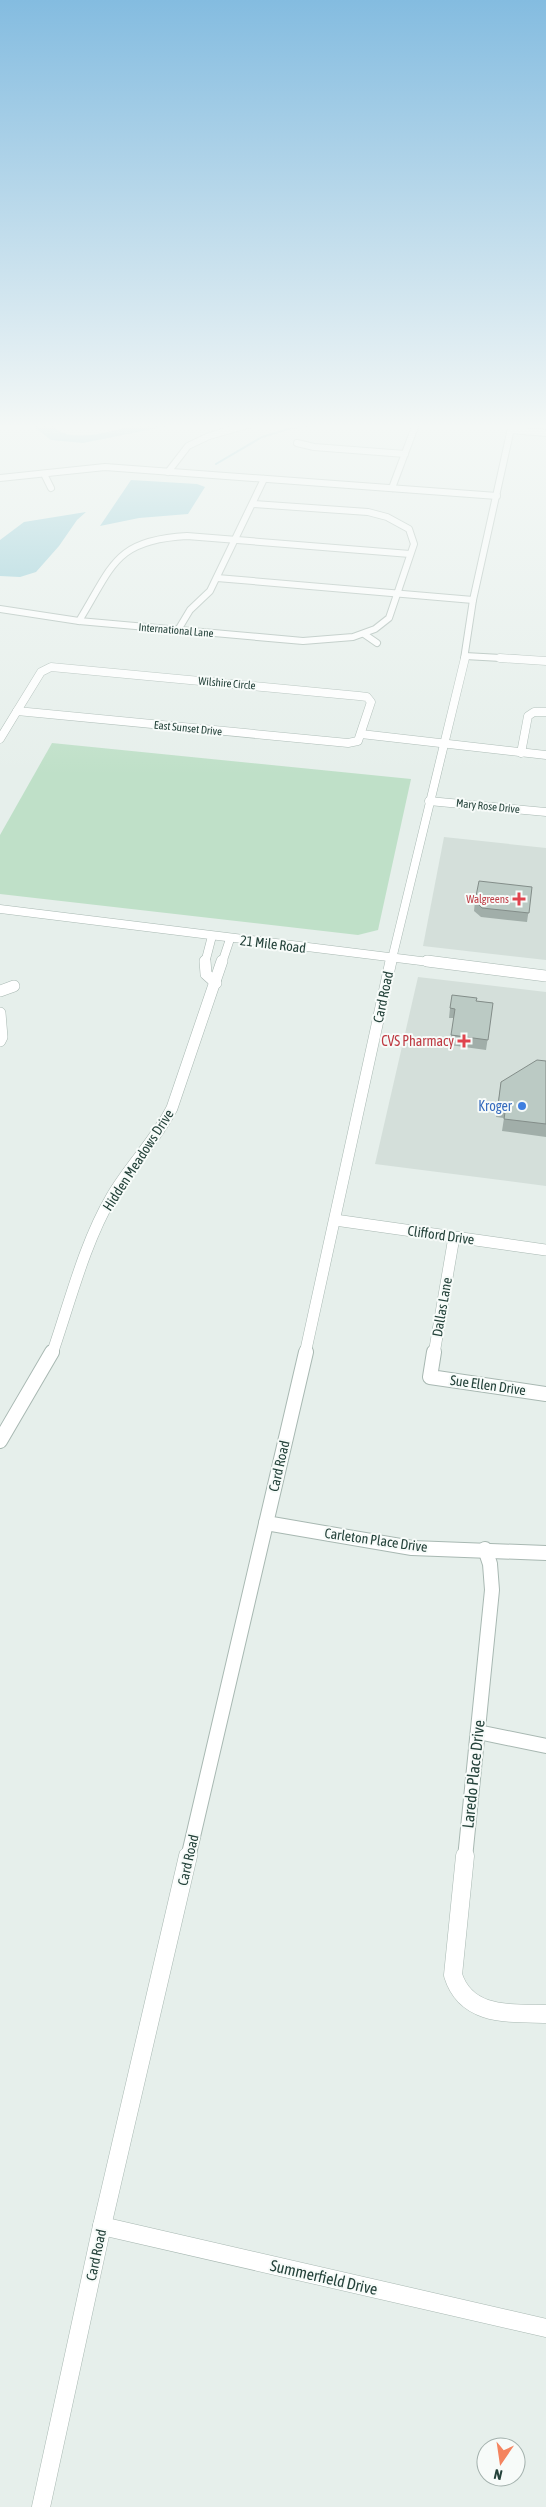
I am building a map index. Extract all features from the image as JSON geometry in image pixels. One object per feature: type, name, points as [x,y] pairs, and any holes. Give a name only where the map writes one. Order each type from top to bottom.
[{"type":"street","points":[[79,622],[117,559],[128,549],[151,541]]},
{"type":"street","points":[[178,630],[190,610],[210,591],[235,541]]},
{"type":"street","points":[[247,541],[410,554]]},
{"type":"street","name":"International Lane","points":[[0,609],[41,614],[79,622],[303,641],[353,637],[375,629],[389,618],[414,544],[413,541]]},
{"type":"street","name":"Card Road","points":[[41,2507],[102,2226],[266,1523],[392,958],[430,801],[441,746],[465,654],[473,600],[487,541]]},
{"type":"street","points":[[217,578],[473,600]]},
{"type":"street","points":[[364,634],[378,644]]},
{"type":"street","points":[[465,654],[546,661]]},
{"type":"street","name":"Wilshire Circle","points":[[18,711],[41,672],[46,668],[57,667],[364,696],[371,702],[360,737]]},
{"type":"street","points":[[0,739],[18,711]]},
{"type":"street","name":"East Sunset Drive","points":[[18,711],[344,743],[360,737],[441,746],[471,752],[483,750],[546,755]]},
{"type":"street","points":[[521,753],[528,716],[534,712],[546,712]]},
{"type":"street","name":"Mary Rose Drive","points":[[430,801],[546,812]]},
{"type":"street","name":"21 Mile Road","points":[[0,909],[230,939],[546,976]]},
{"type":"street","points":[[212,936],[206,963],[206,974],[216,983]]},
{"type":"street","name":"Hidden Meadows Drive","points":[[0,1440],[51,1356],[94,1234],[112,1196],[164,1124],[172,1108],[230,939]]},
{"type":"street","points":[[0,991],[14,986]]},
{"type":"street","points":[[0,1013],[2,1037],[0,1041]]},
{"type":"street","name":"Clifford Drive","points":[[335,1220],[546,1250]]},
{"type":"street","name":"Dallas Lane","points":[[430,1377],[454,1237]]},
{"type":"street","name":"Sue Ellen Drive","points":[[430,1377],[546,1394]]},
{"type":"street","name":"Carleton Place Drive","points":[[266,1523],[412,1548],[485,1549],[546,1553]]},
{"type":"street","name":"Laredo Place Drive","points":[[485,1549],[490,1564],[492,1590],[452,1975],[454,1984],[462,1997],[482,2008],[546,2014]]},
{"type":"street","points":[[478,1732],[546,1746]]},
{"type":"street","name":"Summerfield Drive","points":[[102,2226],[546,2328]]},
{"type":"shaded area","points":[[444,837],[546,848],[546,960],[423,946]]},
{"type":"shaded area","points":[[418,977],[546,992],[546,1186],[375,1164]]},
{"type":"green space","points":[[52,743],[411,779],[378,930],[358,935],[0,894],[0,835]]},
{"type":"water","points":[[0,541],[62,541],[36,572],[20,577],[0,576]]},
{"type":"building","name":"Walgreens","points":[[479,881],[532,887],[529,913],[482,908],[475,901]]},
{"type":"building","name":"CVS Pharmacy","points":[[452,995],[477,998],[476,1001],[493,1003],[488,1040],[451,1035],[455,1009],[450,1008]]},
{"type":"building","name":"Kroger","points":[[537,1060],[546,1061],[546,1124],[504,1119],[506,1106],[498,1105],[501,1082]]},
{"type":"place","name":"Walgreens","points":[[519,899]]},
{"type":"place","name":"CVS Pharmacy","points":[[464,1041]]},
{"type":"place","name":"Kroger","points":[[522,1106]]}]
